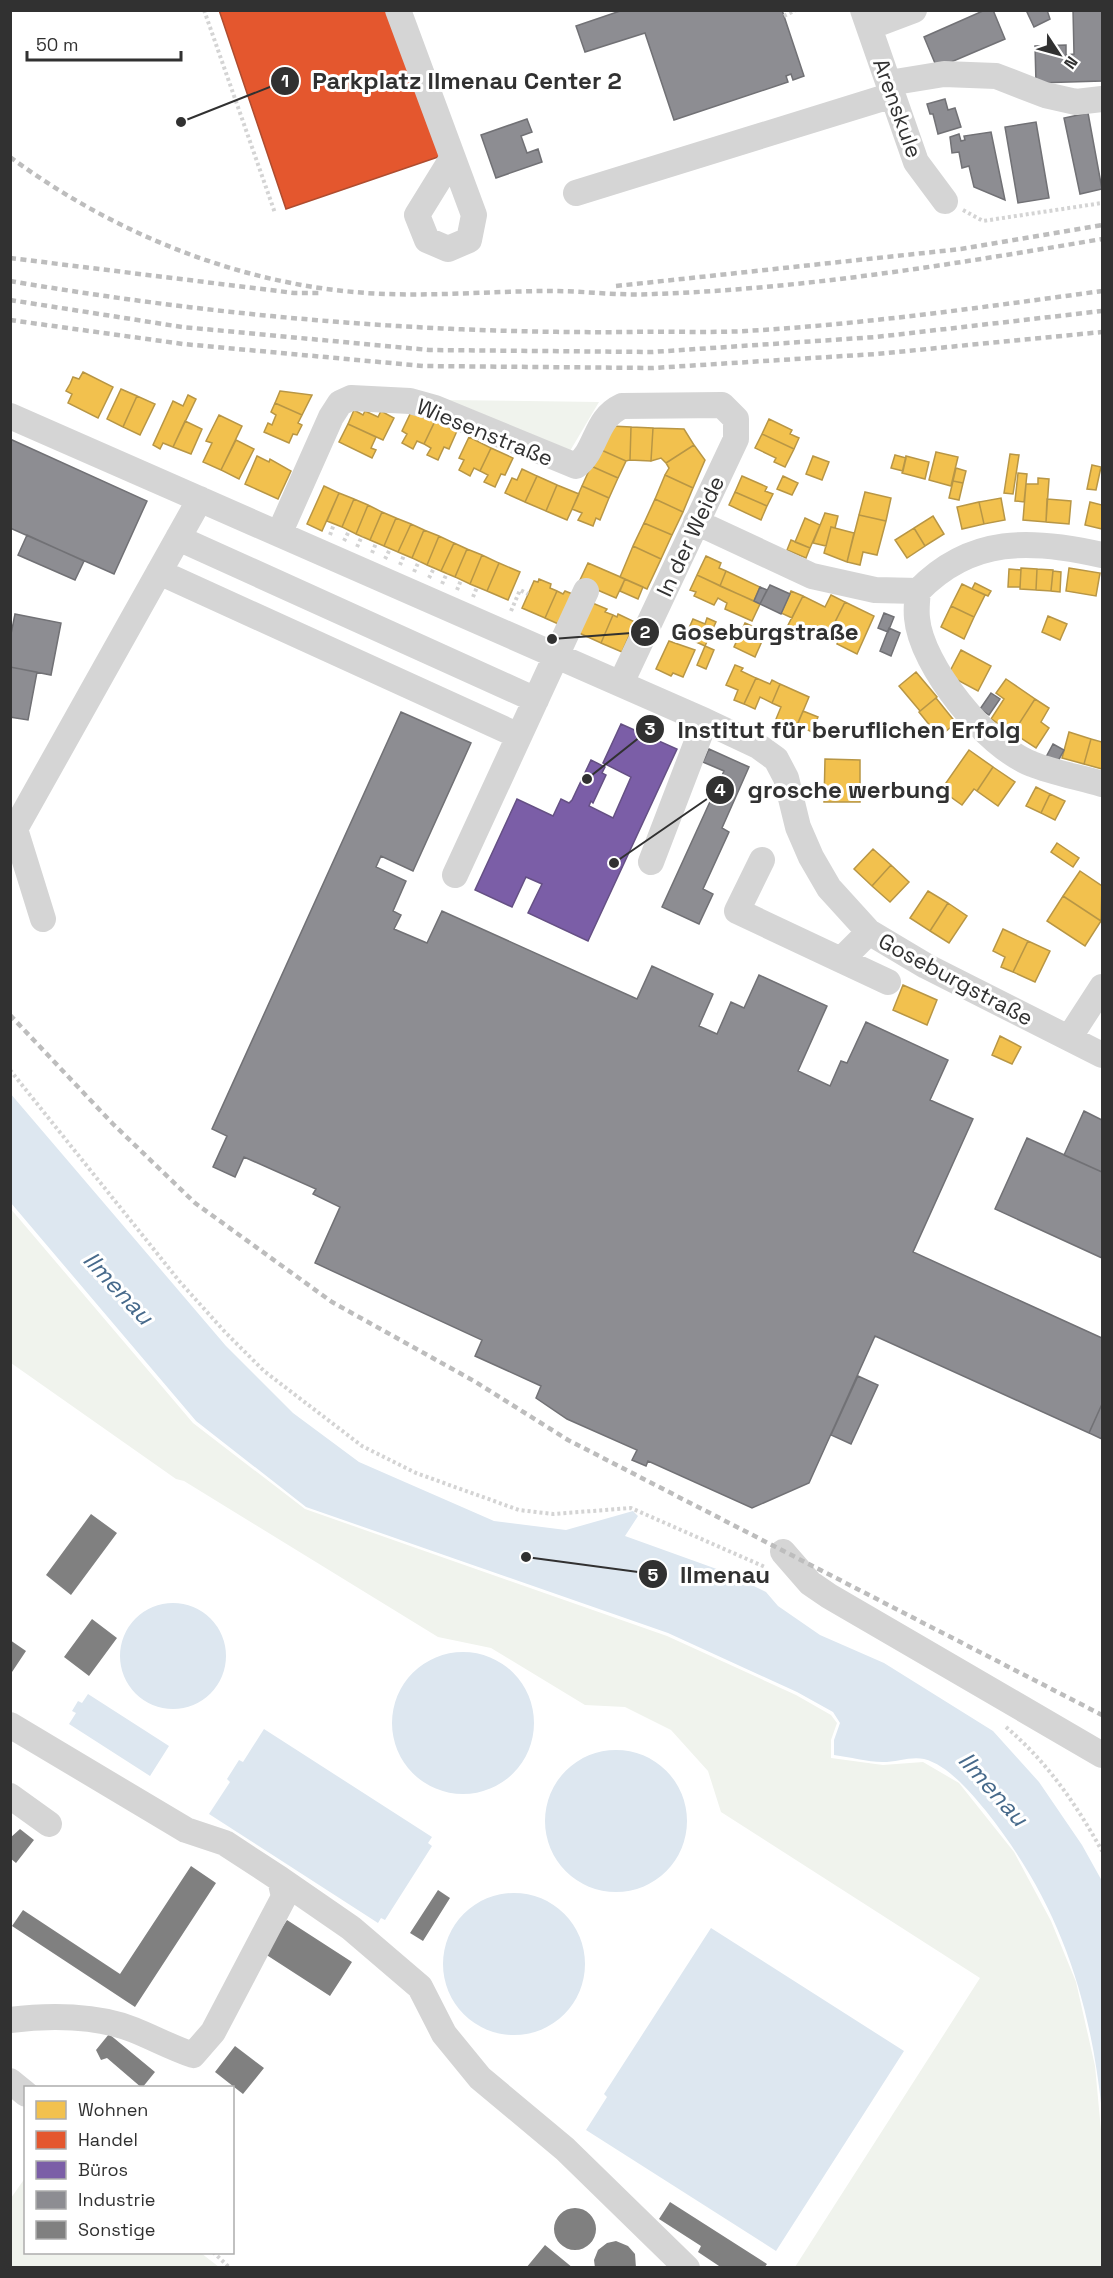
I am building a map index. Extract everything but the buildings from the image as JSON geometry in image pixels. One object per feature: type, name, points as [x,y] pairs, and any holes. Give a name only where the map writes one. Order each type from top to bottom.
[{"type":"street","points":[[398,10],[451,160]]},
{"type":"street","points":[[866,19],[914,10]]},
{"type":"street","name":"Arenskule","points":[[866,19],[916,162],[945,201]]},
{"type":"street","points":[[576,193],[891,89],[944,74],[996,76],[1046,95],[1076,102],[1102,99]]},
{"type":"street","name":"Wiesenstraße","points":[[279,534],[331,417],[340,403],[351,398],[410,401],[435,408],[576,466],[585,459],[609,412],[622,406],[722,405],[736,419]]},
{"type":"street","name":"Goseburgstraße","points":[[10,416],[621,683],[758,746],[776,759],[786,778],[798,827],[811,857],[829,888],[869,932],[926,966],[1102,1055]]},
{"type":"street","name":"In der Weide","points":[[621,683],[736,439],[736,419]]},
{"type":"street","points":[[43,919],[15,829],[200,499]]},
{"type":"street","points":[[696,522],[812,576],[875,590],[918,591]]},
{"type":"street","points":[[178,538],[536,700]]},
{"type":"street","points":[[1102,555],[1031,545],[996,546],[964,555],[937,571],[918,591],[916,619],[925,648],[968,715],[997,743],[1031,764],[1102,784]]},
{"type":"street","points":[[159,572],[519,736]]},
{"type":"street","points":[[455,875],[586,591]]},
{"type":"street","points":[[651,862],[705,721]]},
{"type":"street","points":[[762,860],[737,911],[888,982]]},
{"type":"street","points":[[841,960],[869,932]]},
{"type":"street","points":[[1069,1038],[1102,987]]},
{"type":"street","points":[[778,1562],[829,1596],[1102,1755]]},
{"type":"street","points":[[10,1725],[186,1830],[225,1843],[351,1928],[420,1987],[444,2034],[480,2078],[565,2149],[687,2268]]},
{"type":"street","points":[[10,1796],[49,1824]]},
{"type":"street","points":[[10,2020],[37,2016],[90,2020],[132,2029],[168,2047],[193,2055],[213,2032],[284,1897],[280,1879]]},
{"type":"street","points":[[10,2081],[24,2092]]},
{"type":"path","points":[[204,10],[275,213]]},
{"type":"path","points":[[784,16],[796,10]]},
{"type":"path","points":[[945,201],[983,221],[1102,203]]},
{"type":"path","points":[[502,632],[520,590],[528,594]]},
{"type":"path","points":[[10,1070],[180,1282],[225,1332],[264,1371],[362,1446],[416,1473],[519,1510],[563,1514],[630,1508],[778,1562]]},
{"type":"path","points":[[998,1722],[1042,1760],[1074,1801],[1102,1851]]},
{"type":"path","points":[[214,2254],[230,2268]]},
{"type":"shaded area","points":[[443,400],[599,402],[570,451]]},
{"type":"shaded area","points":[[10,1208],[193,1423],[305,1509],[667,1636],[796,1695],[831,1715],[837,1723],[831,1740],[831,1758],[883,1765],[923,1762],[959,1783],[1014,1852],[1051,1921],[1076,1982],[1095,2066],[1102,2141],[1102,2267],[795,2267],[980,1978],[721,1812],[708,1771],[671,1730],[625,1707],[585,1705],[491,1648],[438,1637],[184,1481],[176,1479],[11,1363]]},
{"type":"shaded area","points":[[24,2179],[24,2254],[202,2254],[219,2267],[11,2267],[11,2198]]},
{"type":"water","points":[[10,1093],[226,1346],[293,1413],[359,1462],[494,1521],[566,1530],[633,1511],[638,1516],[625,1536],[725,1572],[766,1592],[778,1606],[820,1635],[884,1663],[993,1731],[1039,1782],[1082,1845],[1102,1881],[1102,2112],[1089,2029],[1067,1952],[1052,1916],[1011,1846],[986,1811],[958,1780],[942,1767],[924,1759],[877,1762],[834,1755],[834,1740],[840,1723],[833,1712],[797,1692],[668,1633],[306,1507],[196,1421],[11,1203]]},
{"type":"water","points":[[173,1603],[193,1607],[210,1619],[222,1636],[226,1656],[222,1676],[210,1693],[193,1705],[173,1709],[153,1705],[136,1693],[124,1676],[120,1656],[124,1636],[136,1619],[153,1607]]},
{"type":"water","points":[[463,1652],[490,1657],[513,1673],[529,1696],[534,1723],[529,1750],[513,1773],[490,1789],[463,1794],[436,1789],[413,1773],[397,1750],[392,1723],[397,1696],[413,1673],[436,1657]]},
{"type":"water","points":[[88,1694],[169,1746],[150,1776],[69,1724],[76,1713],[72,1711],[78,1701],[82,1703]]},
{"type":"water","points":[[264,1729],[432,1837],[428,1843],[432,1846],[385,1920],[381,1918],[378,1923],[209,1814],[230,1782],[227,1779],[239,1760],[243,1762]]},
{"type":"water","points":[[616,1750],[643,1755],[666,1771],[682,1794],[687,1821],[682,1848],[666,1871],[643,1887],[616,1892],[589,1887],[566,1871],[550,1848],[545,1821],[550,1794],[566,1771],[589,1755]]},
{"type":"water","points":[[514,1893],[541,1898],[564,1914],[580,1937],[585,1964],[580,1991],[564,2014],[541,2030],[514,2035],[487,2030],[464,2014],[448,1991],[443,1964],[448,1937],[464,1914],[487,1898]]},
{"type":"water","points":[[711,1928],[904,2051],[776,2251],[586,2130],[607,2097],[604,2094]]},
{"type":"railway","points":[[10,157],[88,207],[173,248],[262,277],[308,286],[378,294],[552,291],[641,294],[766,287],[879,274],[1102,239]]},
{"type":"railway","points":[[616,286],[961,249],[1102,225]]},
{"type":"railway","points":[[10,258],[294,293],[320,293]]},
{"type":"railway","points":[[10,281],[242,313],[397,326],[553,332],[717,332],[791,328],[925,314],[1102,291]]},
{"type":"railway","points":[[10,300],[182,327],[429,350],[652,352],[876,337],[1102,311]]},
{"type":"railway","points":[[10,320],[183,344],[423,366],[653,368],[876,354],[1102,332]]},
{"type":"railway","points":[[10,1015],[113,1124],[195,1203],[332,1302],[474,1381],[568,1440],[1102,1715]]},
{"type":"place","name":"Parkplatz Ilmenau Center 2","points":[[181,122]]},
{"type":"place","name":"Goseburgstraße","points":[[552,639]]},
{"type":"place","name":"Institut für beruflichen Erfolg","points":[[587,779]]},
{"type":"place","name":"grosche werbung","points":[[614,863]]},
{"type":"place","name":"Ilmenau","points":[[526,1557]]}]
